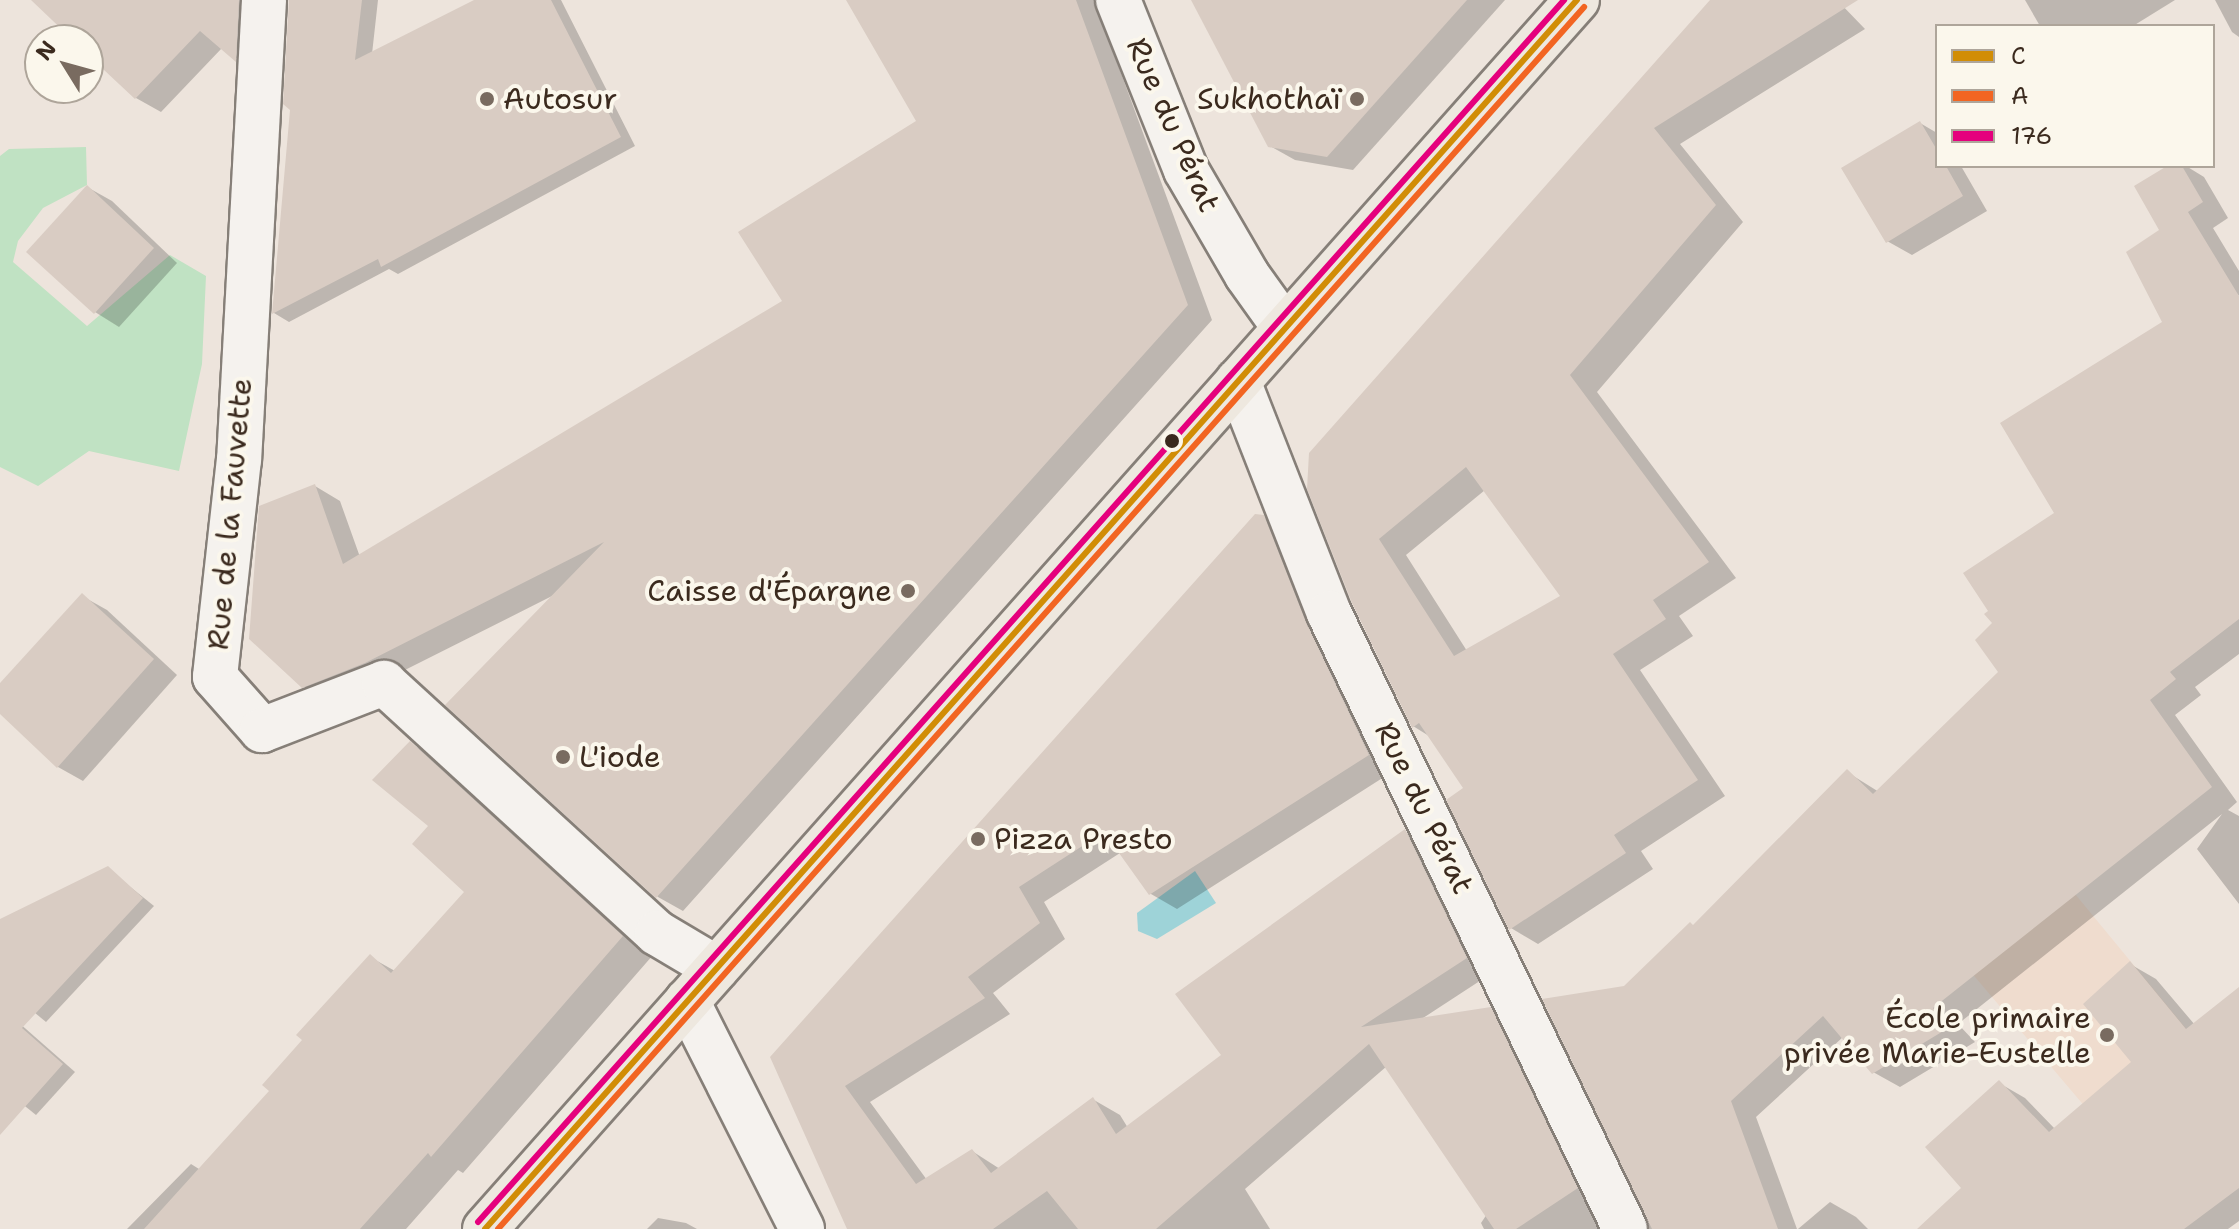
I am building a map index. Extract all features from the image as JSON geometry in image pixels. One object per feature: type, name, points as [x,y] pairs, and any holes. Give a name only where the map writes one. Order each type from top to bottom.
[{"type":"main road","points":[[485,1229],[1577,0]]},
{"type":"street","name":"Rue de la Fauvette","points":[[264,0],[239,459],[215,677],[262,730],[384,683],[657,933],[716,968]]},
{"type":"street","name":"Rue du Pérat","points":[[1118,0],[1186,170],[1247,275],[1285,328]]},
{"type":"street","name":"Rue du Pérat","points":[[1238,381],[1329,613],[1625,1229]]},
{"type":"street","points":[[687,1001],[802,1229]]},
{"type":"shaded area","name":"École primaire privée Marie-Eustelle","points":[[1996,798],[2239,1093],[2187,1227],[1953,951]]},
{"type":"green space","points":[[86,147],[87,185],[43,208],[18,241],[13,262],[87,326],[170,255],[206,276],[202,364],[179,471],[89,451],[38,486],[0,467],[0,156],[9,149]]},
{"type":"water","points":[[1195,871],[1216,903],[1157,939],[1138,931],[1137,913]]},
{"type":"building","points":[[31,0],[239,0],[236,62],[200,31],[135,99],[104,70],[104,24],[56,24]]},
{"type":"building","name":"Autosur","points":[[289,0],[362,0],[355,60],[474,0],[551,0],[621,137],[381,267],[378,259],[272,314],[290,110],[283,104]]},
{"type":"building","points":[[846,0],[1076,0],[1188,305],[656,898],[445,705],[604,542],[365,663],[302,688],[249,639],[259,506],[315,484],[343,564],[782,301],[738,232],[916,121]]},
{"type":"building","points":[[1191,0],[1467,0],[1327,157],[1268,147]]},
{"type":"building","points":[[1710,0],[1858,0],[1654,128],[1716,205],[1570,375],[1709,562],[1653,600],[1666,619],[1613,654],[1698,780],[1614,835],[1626,853],[1509,930],[1446,800],[1463,788],[1419,723],[1412,728],[1352,603],[1307,489],[1309,453]],"holes":[[[1466,467],[1560,596],[1454,656],[1379,539]]]},
{"type":"building","points":[[1920,121],[1935,147],[1935,168],[1947,168],[1963,196],[1886,243],[1841,168]]},
{"type":"building","points":[[2164,168],[2183,168],[2203,202],[2188,212],[2239,296],[2239,619],[2170,672],[2176,679],[2150,700],[2212,787],[1933,1008],[1950,1027],[1872,1074],[1823,1016],[1731,1101],[1778,1229],[1652,1229],[1542,999],[1624,986],[1690,922],[1693,925],[1847,769],[1873,794],[1998,672],[1975,640],[1992,623],[1984,614],[1988,611],[1963,573],[2054,513],[2000,423],[2162,322],[2126,252],[2159,230],[2134,186]]},
{"type":"building","points":[[87,185],[154,248],[94,314],[26,252]]},
{"type":"building","points":[[1255,514],[1264,515],[1306,622],[1369,755],[1149,895],[1104,832],[1019,887],[1040,923],[968,977],[985,998],[845,1086],[916,1184],[972,1149],[991,1173],[1093,1097],[1116,1134],[1221,1055],[1175,994],[1405,829],[1467,958],[1361,1027],[1491,1007],[1578,1188],[1516,1229],[1494,1229],[1369,1044],[1156,1229],[1078,1229],[1047,1191],[993,1229],[847,1229],[770,1057]]},
{"type":"building","points":[[82,593],[154,659],[57,768],[0,714],[0,683]]},
{"type":"building","points":[[410,741],[623,936],[431,1157],[428,1153],[360,1229],[144,1229],[269,1091],[262,1085],[302,1040],[296,1035],[370,954],[391,973],[464,892],[412,844],[428,826],[372,780]]},
{"type":"building","points":[[108,866],[143,898],[22,1028],[63,1064],[0,1135],[0,919]]},
{"type":"building","points":[[2130,961],[2186,1029],[2239,987],[2239,1188],[2184,1229],[1917,1229],[1961,1188],[1925,1147],[1999,1080],[2049,1132],[2131,1062],[2083,1004]]},
{"type":"transit line","name":"176","points":[[478,1222],[1564,0]]},
{"type":"transit line","name":"C","points":[[485,1229],[1577,0]]},
{"type":"transit line","name":"A","points":[[498,1229],[1584,7]]},
{"type":"place","name":"Autosur","points":[[487,99]]},
{"type":"place","name":"Sukhothaï","points":[[1357,99]]},
{"type":"place","name":"Caisse d'Épargne","points":[[908,591]]},
{"type":"place","name":"L'iode","points":[[563,757]]},
{"type":"place","name":"Pizza Presto","points":[[978,839]]},
{"type":"place","name":"École primaire privée Marie-Eustelle","points":[[2107,1035]]}]
